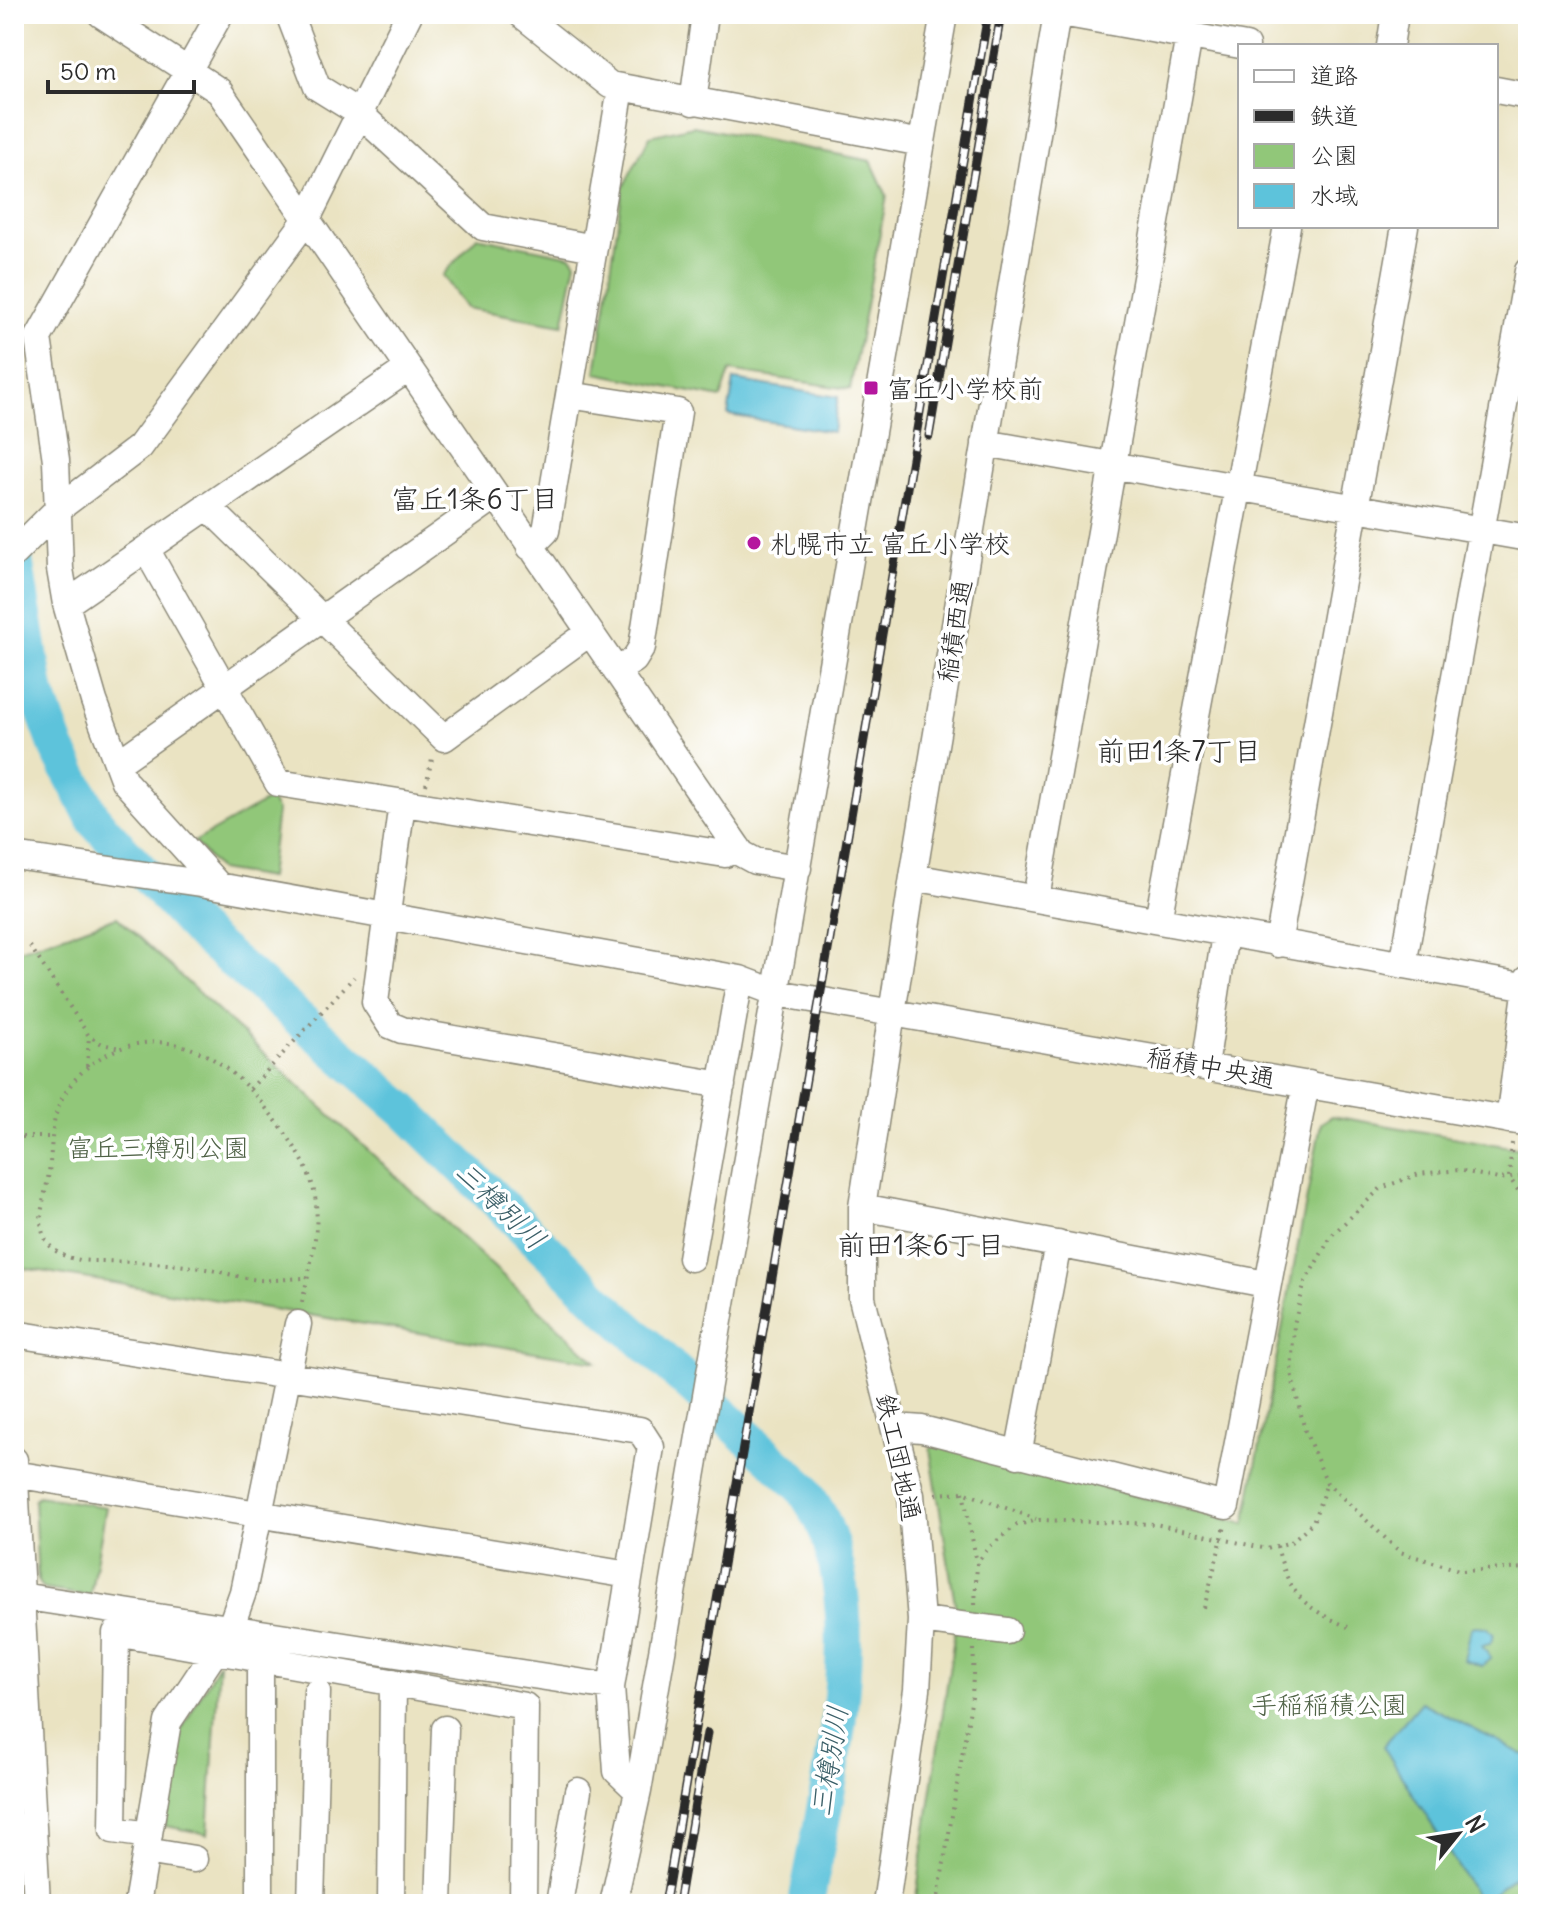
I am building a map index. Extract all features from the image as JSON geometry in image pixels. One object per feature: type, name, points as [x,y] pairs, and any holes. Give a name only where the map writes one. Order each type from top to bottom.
[{"type":"street","points":[[101,14],[219,91],[738,848],[755,861],[798,868]]},
{"type":"street","points":[[210,884],[124,781],[94,701],[66,604],[60,569],[56,460],[38,338],[220,14]]},
{"type":"street","points":[[289,14],[317,87],[359,113],[483,227],[594,248]]},
{"type":"street","points":[[14,553],[58,509],[140,447],[307,219],[409,14]]},
{"type":"street","points":[[521,14],[610,85],[922,143]]},
{"type":"street","points":[[693,102],[705,14]]},
{"type":"street","points":[[613,1904],[638,1791],[944,14]]},
{"type":"street","name":"稲積西通","points":[[894,1012],[913,877],[1057,14]]},
{"type":"street","points":[[1067,14],[1238,45]]},
{"type":"street","points":[[1390,44],[1395,14]]},
{"type":"street","points":[[1036,898],[1189,36]]},
{"type":"street","points":[[530,547],[546,531],[621,88]]},
{"type":"street","points":[[1498,90],[1528,96]]},
{"type":"street","points":[[1158,920],[1241,488],[1287,228]]},
{"type":"street","points":[[1278,944],[1405,228]]},
{"type":"street","points":[[1403,965],[1528,271]]},
{"type":"street","points":[[66,604],[409,368]]},
{"type":"street","points":[[569,395],[678,412],[642,647],[634,660],[616,671]]},
{"type":"street","points":[[985,443],[1528,538]]},
{"type":"street","points":[[118,763],[496,496]]},
{"type":"street","points":[[207,506],[444,738],[589,633]]},
{"type":"street","points":[[146,549],[278,783],[725,854],[738,848]]},
{"type":"street","points":[[412,804],[385,916],[375,1002],[390,1025],[402,1030],[722,1085]]},
{"type":"street","name":"稲積中央通","points":[[14,856],[88,864],[210,884],[740,979],[777,993],[1309,1084],[1517,1127]]},
{"type":"street","points":[[913,877],[1278,944],[1527,984],[1517,1127]]},
{"type":"street","points":[[1205,1066],[1225,934]]},
{"type":"street","points":[[691,1258],[740,979]]},
{"type":"street","name":"鉄工団地通","points":[[886,1904],[917,1690],[921,1620],[911,1495],[862,1298],[862,1207],[894,1012]]},
{"type":"street","points":[[895,1427],[922,1429],[1226,1506],[1266,1284],[1309,1084]]},
{"type":"street","points":[[862,1207],[1266,1284]]},
{"type":"street","points":[[1018,1455],[1058,1244]]},
{"type":"street","points":[[137,1904],[168,1722],[223,1640],[243,1592],[298,1324]]},
{"type":"street","points":[[14,1334],[640,1430],[651,1447],[611,1687],[617,1771],[638,1791]]},
{"type":"street","points":[[14,1456],[24,1826],[37,1904]]},
{"type":"street","points":[[14,1474],[629,1575]]},
{"type":"street","points":[[18,1595],[223,1640],[260,1658],[525,1706],[523,1904]]},
{"type":"street","points":[[921,1620],[1007,1631]]},
{"type":"street","points":[[194,1859],[113,1830],[116,1633],[223,1640],[611,1687]]},
{"type":"street","points":[[260,1658],[260,1904]]},
{"type":"street","points":[[391,1904],[393,1682]]},
{"type":"street","points":[[311,1904],[317,1692]]},
{"type":"street","points":[[439,1904],[445,1729]]},
{"type":"street","points":[[559,1904],[578,1791]]},
{"type":"path","points":[[412,804],[438,732]]},
{"type":"path","points":[[30,946],[89,1036],[102,1044],[121,1048]]},
{"type":"path","points":[[250,1089],[353,982],[355,969]]},
{"type":"path","points":[[86,1067],[89,1036]]},
{"type":"path","points":[[298,1324],[308,1278],[319,1214],[315,1185],[300,1154],[250,1089],[224,1066],[194,1049],[158,1042],[121,1048],[86,1067],[62,1097],[51,1137],[48,1176],[40,1215],[43,1233],[55,1250],[76,1260],[204,1269],[259,1280],[308,1278]]},
{"type":"path","points":[[1517,1127],[1509,1177],[1528,1205]]},
{"type":"path","points":[[14,1137],[51,1137]]},
{"type":"path","points":[[1528,1175],[1498,1179],[1459,1170],[1419,1174],[1381,1188],[1332,1235],[1305,1282],[1294,1324],[1291,1373],[1305,1431],[1327,1483],[1400,1552],[1462,1571],[1528,1568]]},
{"type":"path","points":[[977,1563],[989,1547],[1017,1525],[1039,1520],[1155,1524],[1267,1549],[1291,1542],[1313,1522],[1327,1483]]},
{"type":"path","points":[[936,1494],[963,1492],[1039,1520]]},
{"type":"path","points":[[937,1904],[972,1697],[977,1563],[963,1492]]},
{"type":"path","points":[[1204,1608],[1227,1519]]},
{"type":"path","points":[[1277,1546],[1284,1575],[1298,1599],[1318,1614],[1348,1627]]},
{"type":"green space","points":[[693,126],[871,161],[887,196],[850,389],[730,371],[721,398],[596,373],[623,187],[650,136]]},
{"type":"green space","points":[[477,237],[571,256],[576,262],[563,325],[466,308],[443,275]]},
{"type":"green space","points":[[270,799],[277,811],[269,878],[219,870],[194,842]]},
{"type":"green space","name":"富丘三樽別公園","points":[[117,917],[596,1362],[16,1267],[14,952]]},
{"type":"green space","name":"手稲稲積公園","points":[[1332,1116],[1528,1150],[1528,1904],[915,1904],[957,1616],[930,1449],[935,1444],[1245,1524],[1321,1123]]},
{"type":"green space","points":[[38,1496],[106,1507],[90,1596],[43,1589],[38,1582],[34,1500]]},
{"type":"green space","points":[[219,1662],[208,1834],[165,1826],[178,1736]]},
{"type":"water","points":[[734,380],[838,397],[833,432],[728,415]]},
{"type":"water","points":[[1487,1627],[1494,1635],[1490,1644],[1482,1646],[1491,1658],[1482,1666],[1464,1660],[1471,1628]]},
{"type":"water","points":[[1421,1702],[1528,1757],[1528,1864],[1481,1904],[1383,1746]]},
{"type":"waterway","name":"三樽別川","points":[[14,553],[36,690],[58,750],[95,821],[197,930],[404,1110],[604,1306],[803,1488],[817,1510],[837,1568],[843,1614],[843,1663],[832,1763],[806,1904]]},
{"type":"railway","points":[[665,1904],[988,14]]},
{"type":"railway","points":[[929,436],[1001,14]]},
{"type":"railway","points":[[678,1904],[707,1733]]},
{"type":"place","name":"富丘小学校前","points":[[871,388]]},
{"type":"place","name":"札幌市立 富丘小学校","points":[[754,543]]},
{"type":"district","name":"富丘1条6丁目","points":[[475,499]]},
{"type":"district","name":"前田1条7丁目","points":[[1179,751]]},
{"type":"district","name":"前田1条6丁目","points":[[921,1245]]}]
